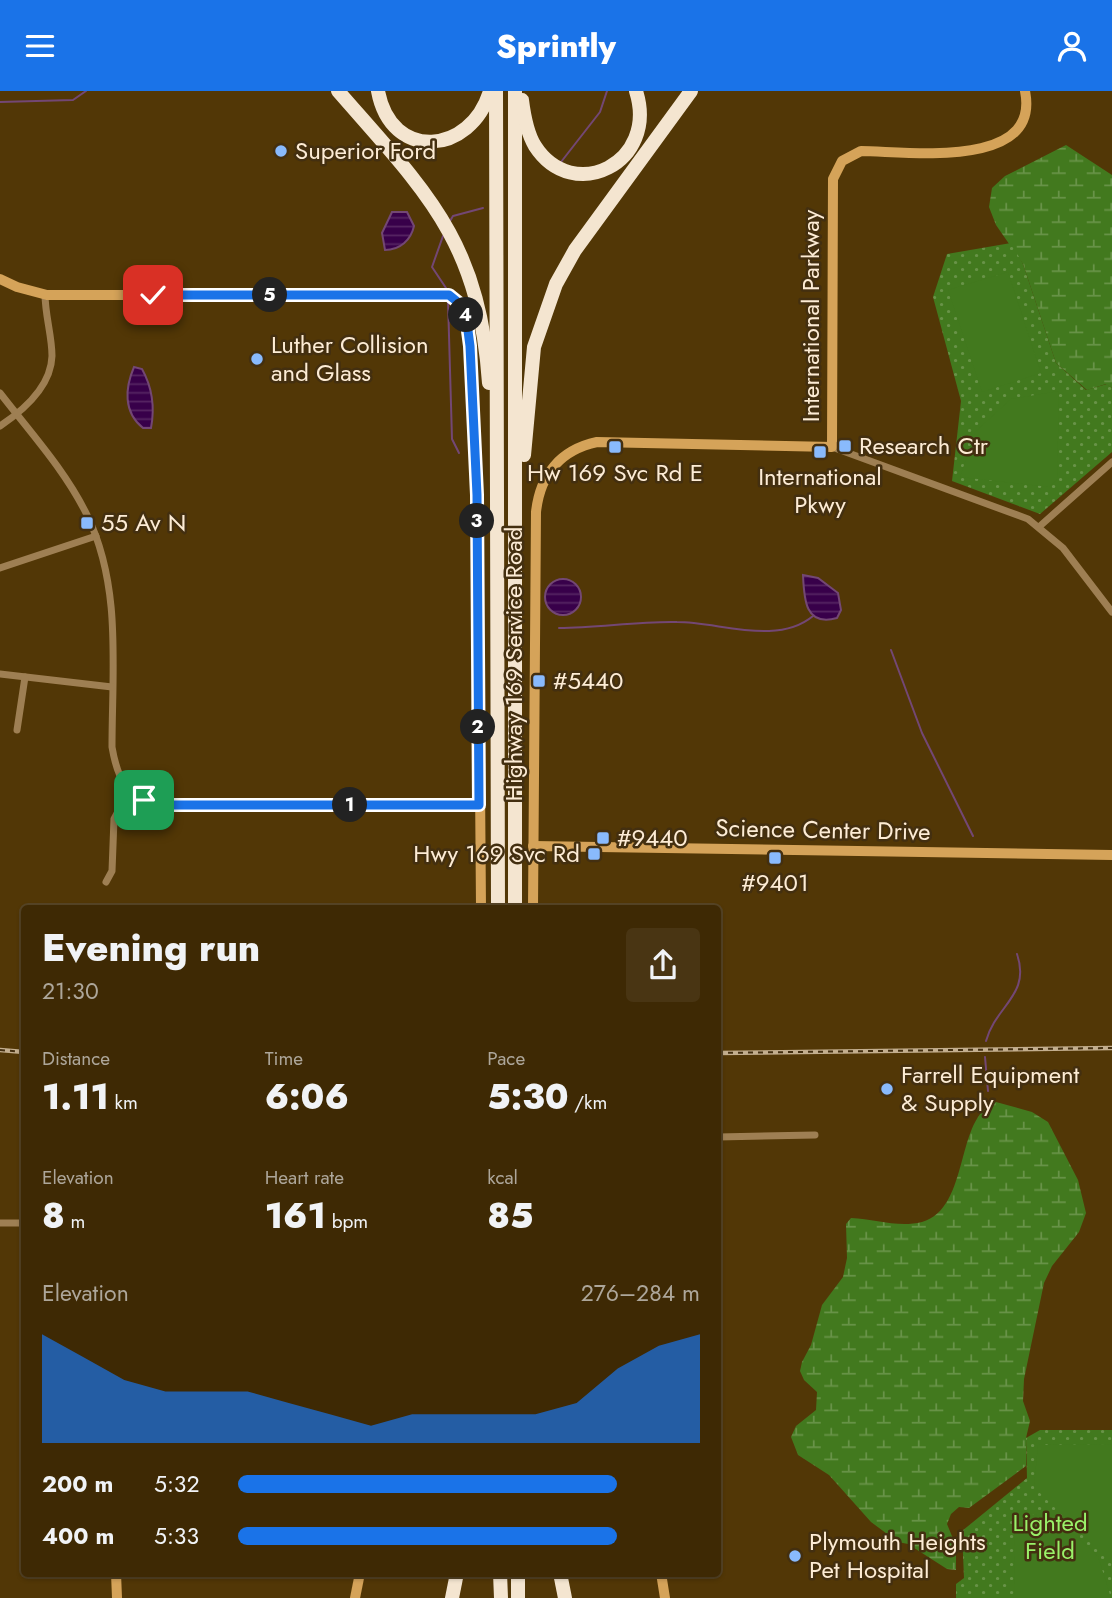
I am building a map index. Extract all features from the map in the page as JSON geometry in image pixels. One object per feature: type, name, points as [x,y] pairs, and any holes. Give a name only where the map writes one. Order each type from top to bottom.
[{"type":"highway","points":[[338,91],[424,190],[450,230],[466,262],[484,333],[498,508]]},
{"type":"highway","points":[[378,91],[383,109],[398,130],[413,139],[430,142],[450,139],[466,131],[482,111],[490,91]]},
{"type":"highway","points":[[496,91],[498,905]]},
{"type":"highway","points":[[518,91],[527,127],[537,149],[556,167],[582,174],[614,165],[633,145],[641,118],[636,91]]},
{"type":"highway","points":[[515,905],[518,91]]},
{"type":"highway","points":[[515,536],[531,366],[550,297],[575,250],[691,91]]},
{"type":"highway","points":[[452,1598],[456,1577]]},
{"type":"highway","points":[[500,1577],[500,1598]]},
{"type":"highway","points":[[518,1577],[518,1598]]},
{"type":"highway","points":[[561,1577],[565,1598]]},
{"type":"street","name":"International Parkway","points":[[1025,91],[1025,110],[1021,121],[996,146],[972,151],[861,151],[849,155],[836,168],[833,179],[832,241],[832,447],[1003,509],[1040,526],[1063,548],[1112,612]]},
{"type":"street","points":[[0,279],[45,295],[449,295],[460,301],[467,319],[473,392],[478,533],[481,905]]},
{"type":"street","points":[[0,426],[33,399],[47,379],[52,357],[45,295]]},
{"type":"street","points":[[0,393],[64,476],[96,536],[111,598],[115,766],[130,792],[161,805],[479,805]]},
{"type":"street","name":"Highway 169 Service Road","points":[[533,905],[537,502],[544,480],[553,465],[572,449],[587,444],[616,441],[832,447]]},
{"type":"street","points":[[1040,526],[1112,462]]},
{"type":"street","points":[[0,568],[96,536]]},
{"type":"street","points":[[0,674],[112,687]]},
{"type":"street","points":[[17,730],[25,677]]},
{"type":"street","points":[[106,882],[112,871],[114,819],[130,792]]},
{"type":"street","name":"Science Center Drive","points":[[533,846],[1112,855]]},
{"type":"street","points":[[721,1137],[815,1135]]},
{"type":"street","points":[[0,1223],[21,1223]]},
{"type":"street","points":[[116,1577],[117,1598]]},
{"type":"street","points":[[355,1598],[359,1577]]},
{"type":"street","points":[[662,1577],[665,1598]]},
{"type":"green space","points":[[1066,145],[1112,175],[1112,388],[1106,384],[1087,390],[1056,363],[1023,264],[996,225],[989,207],[992,188],[1005,176]]},
{"type":"green space","points":[[1011,243],[1023,264],[1056,363],[1086,390],[1107,384],[1112,388],[1112,452],[1040,514],[952,481],[961,401],[933,297],[947,254]]},
{"type":"green space","points":[[1008,272],[1041,373],[982,392],[948,290]]},
{"type":"green space","points":[[1059,391],[1057,479],[1050,487],[960,477],[975,432],[1011,399]]},
{"type":"green space","points":[[996,1102],[1032,1112],[1048,1122],[1078,1180],[1086,1213],[1079,1232],[1052,1266],[1044,1283],[1024,1379],[1023,1401],[1030,1421],[1026,1438],[1026,1466],[969,1508],[959,1507],[951,1514],[947,1524],[956,1546],[956,1570],[947,1569],[908,1544],[898,1542],[871,1522],[829,1475],[798,1455],[791,1437],[796,1426],[816,1410],[817,1392],[804,1380],[800,1371],[811,1345],[822,1305],[843,1277],[847,1258],[846,1224],[851,1218],[913,1224],[938,1213],[956,1182],[974,1125],[983,1111]]},
{"type":"green space","name":"Lighted Field","points":[[1040,1430],[1112,1430],[1112,1598],[956,1598],[956,1584],[964,1578],[962,1531],[1027,1478],[1026,1438]]},
{"type":"green space","points":[[1112,1444],[1112,1564],[1034,1487],[1038,1445]]},
{"type":"green space","points":[[1015,1510],[1058,1520],[1098,1556],[1111,1598],[1014,1598]]},
{"type":"shaded area","points":[[392,212],[407,212],[414,226],[404,243],[385,250],[382,233]]},
{"type":"shaded area","points":[[134,367],[142,369],[150,390],[153,405],[151,428],[143,428],[129,407],[129,383]]},
{"type":"shaded area","points":[[803,575],[818,578],[838,593],[841,610],[837,618],[826,620],[812,615],[806,602]]},
{"type":"shaded area","points":[[563,579],[576,584],[581,597],[576,610],[563,615],[550,610],[545,597],[550,584]]},
{"type":"waterway","points":[[0,102],[73,100],[86,91]]},
{"type":"waterway","points":[[561,162],[600,112],[607,91]]},
{"type":"waterway","points":[[450,221],[453,216],[483,208]]},
{"type":"waterway","points":[[443,236],[432,267],[446,288]]},
{"type":"waterway","points":[[448,301],[452,439],[459,453]]},
{"type":"waterway","points":[[559,628],[677,622],[765,631],[783,630],[799,625],[813,616]]},
{"type":"waterway","points":[[891,650],[922,733],[973,836]]},
{"type":"waterway","points":[[986,1041],[997,1018],[1016,990],[1020,968],[1017,954]]},
{"type":"waterway","points":[[985,1057],[988,1091]]},
{"type":"railway","points":[[721,1053],[1112,1048]]},
{"type":"railway","points":[[0,1050],[21,1052]]},
{"type":"place","name":"Superior Ford","points":[[281,151]]},
{"type":"place","name":"Luther Collision and Glass","points":[[257,359]]},
{"type":"place","name":"Research Ctr","points":[[845,446]]},
{"type":"place","name":"Hw 169 Svc Rd E","points":[[615,447]]},
{"type":"place","name":"International Pkwy","points":[[820,452]]},
{"type":"place","name":"55 Av N","points":[[87,523]]},
{"type":"place","name":"#5440","points":[[539,681]]},
{"type":"place","name":"#9440","points":[[603,838]]},
{"type":"place","name":"Hwy 169 Svc Rd","points":[[594,854]]},
{"type":"place","name":"#9401","points":[[775,858]]},
{"type":"place","name":"Farrell Equipment & Supply","points":[[887,1089]]},
{"type":"place","name":"Plymouth Heights Pet Hospital","points":[[795,1556]]},
{"type":"route","points":[[144,800],[161,805],[479,805],[477,495],[473,392],[465,308],[460,301],[449,295],[153,295]]}]
